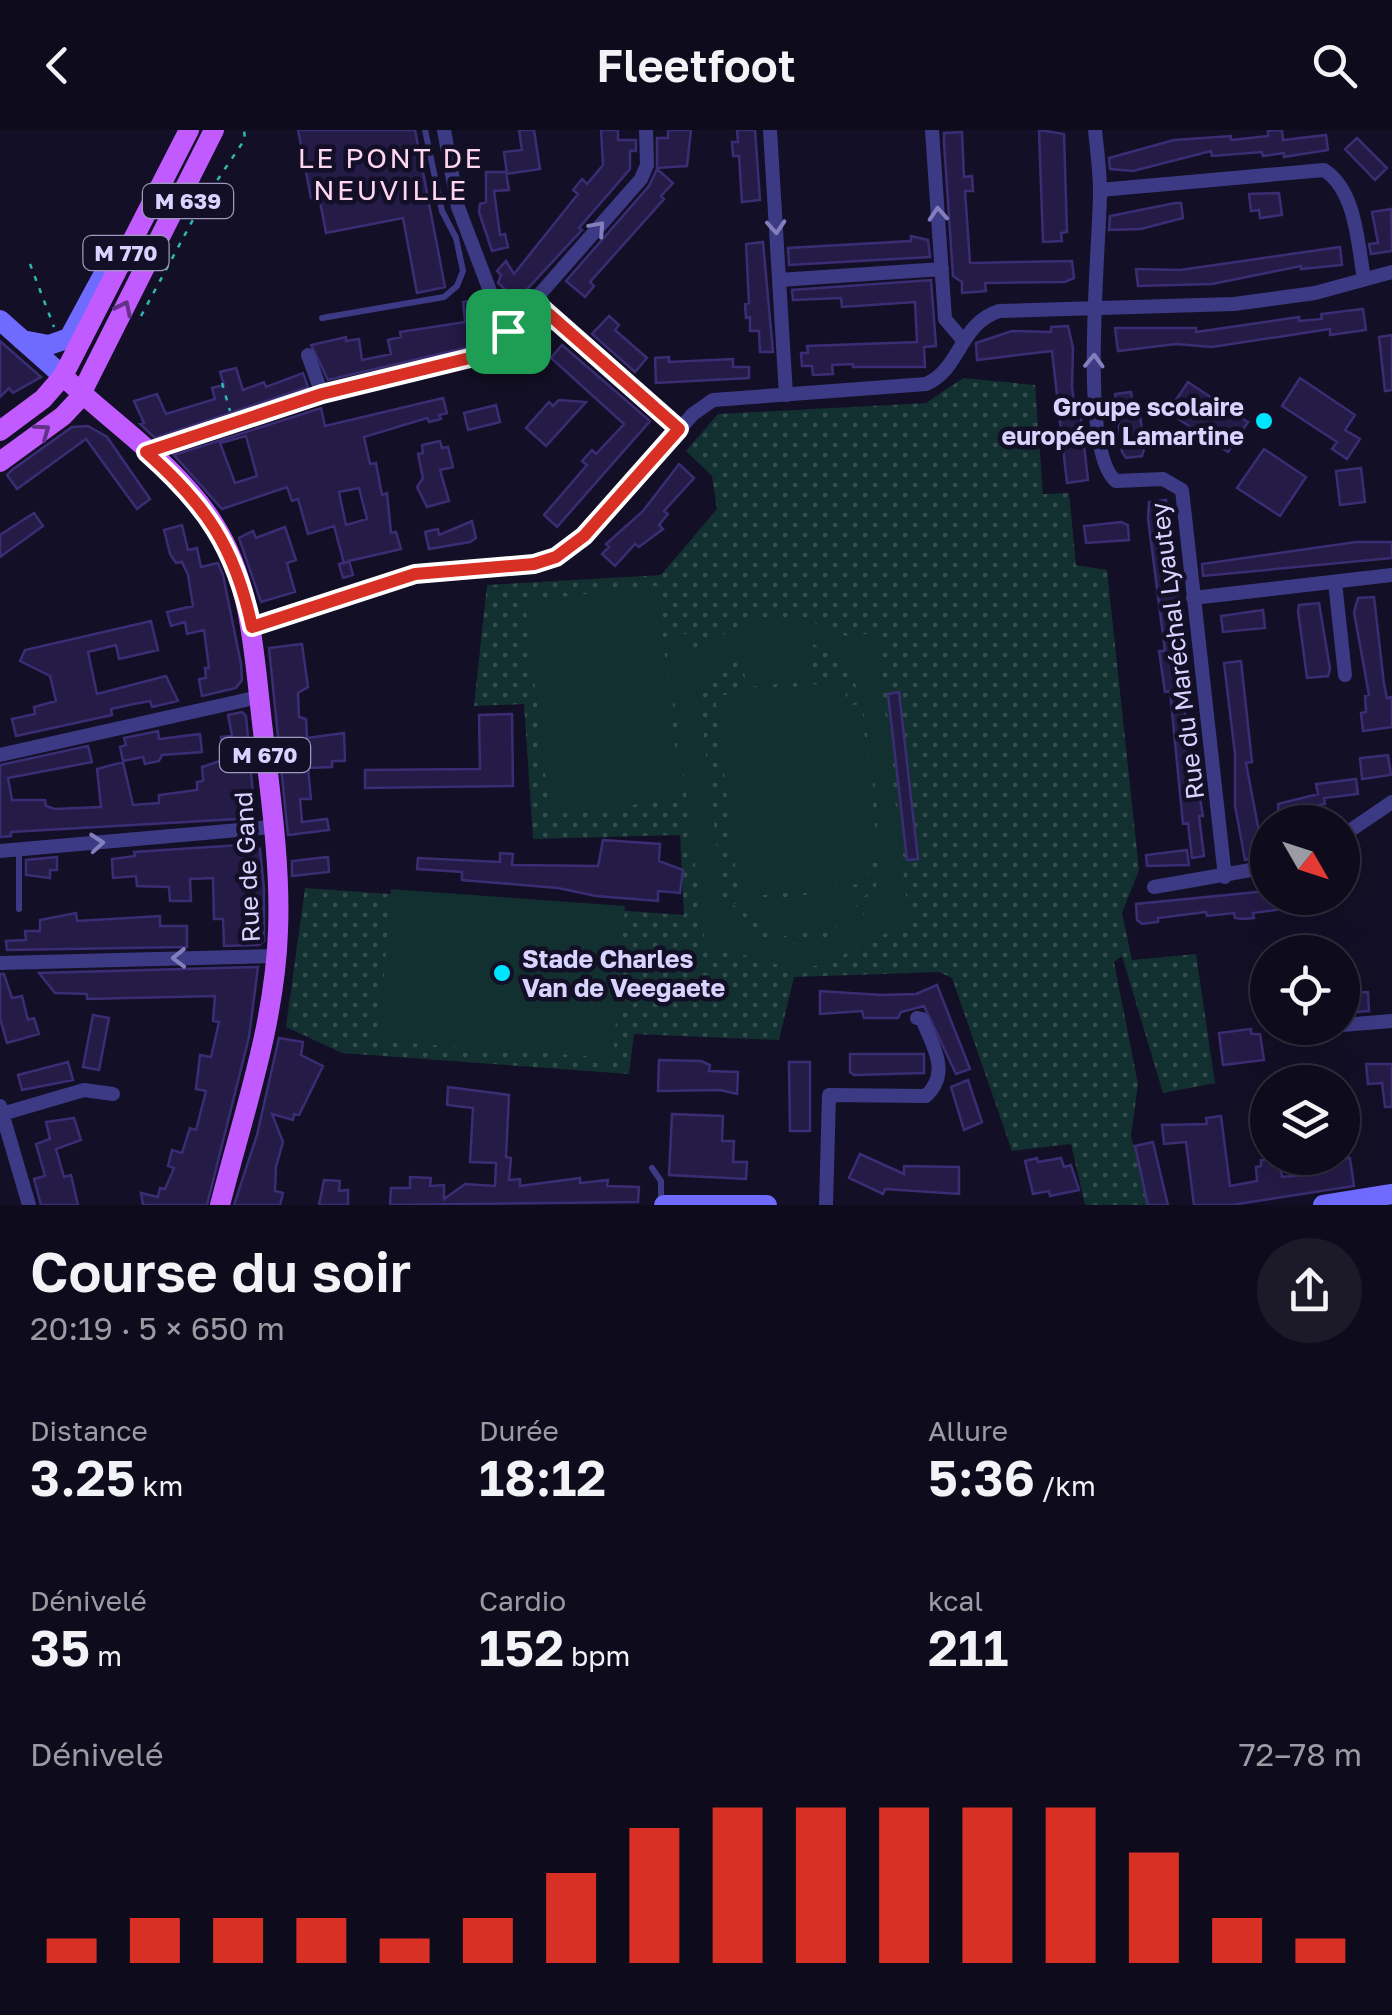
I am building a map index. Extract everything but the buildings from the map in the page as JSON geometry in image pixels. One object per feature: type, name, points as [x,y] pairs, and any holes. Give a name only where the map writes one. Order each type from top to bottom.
[{"type":"main road","name":"M 770","points":[[0,430],[43,398],[62,376],[189,130]]},
{"type":"main road","name":"M 770","points":[[0,462],[63,416],[81,394],[214,130]]},
{"type":"main road","name":"M 639","points":[[144,267],[177,223],[226,130]]},
{"type":"main road","name":"M 770","points":[[62,342],[76,327],[123,238],[135,236]]},
{"type":"main road","name":"Rue de Gand","points":[[0,320],[177,480],[216,526],[232,557],[252,627],[279,904],[276,956],[263,1039],[220,1205]]},
{"type":"main road","points":[[22,340],[49,345],[62,342]]},
{"type":"main road","points":[[1327,1205],[1392,1194]]},
{"type":"main road","points":[[662,1205],[767,1205]]},
{"type":"street","points":[[444,130],[458,207],[506,333]]},
{"type":"street","points":[[146,452],[322,394],[482,355],[506,333],[641,179],[648,158],[646,130]]},
{"type":"street","points":[[770,130],[786,394]]},
{"type":"street","points":[[932,130],[945,319],[962,339]]},
{"type":"street","points":[[1095,130],[1100,190],[1096,305]]},
{"type":"street","points":[[1100,190],[1324,170],[1334,178],[1352,214],[1364,279]]},
{"type":"street","points":[[779,280],[942,269]]},
{"type":"street","points":[[252,627],[415,574],[534,564],[556,557],[584,536],[679,429],[713,400],[926,384],[945,370],[962,339],[980,319],[999,311],[1096,305],[1234,304],[1315,293],[1391,275]]},
{"type":"street","points":[[534,301],[679,429]]},
{"type":"street","name":"Rue du Maréchal Lyautey","points":[[1096,305],[1094,386],[1103,460],[1116,481],[1163,479],[1179,486],[1225,877]]},
{"type":"street","points":[[308,355],[322,394]]},
{"type":"street","points":[[1194,598],[1392,574]]},
{"type":"street","points":[[1335,582],[1345,674]]},
{"type":"street","points":[[0,755],[259,698]]},
{"type":"street","points":[[1360,824],[1392,802]]},
{"type":"street","points":[[0,851],[272,826]]},
{"type":"street","points":[[1154,887],[1250,871]]},
{"type":"street","points":[[0,962],[276,956]]},
{"type":"street","points":[[826,1205],[830,1095],[926,1096],[938,1080],[940,1064],[922,1020],[917,1018]]},
{"type":"street","points":[[1360,1024],[1392,1022]]},
{"type":"street","points":[[28,1205],[1,1109],[84,1090],[113,1094]]},
{"type":"lane","points":[[322,318],[444,296],[457,286],[463,271],[456,238],[442,211],[425,130]]},
{"type":"lane","points":[[19,850],[19,909]]},
{"type":"lane","points":[[652,1168],[661,1181],[662,1205]]},
{"type":"path","points":[[136,322],[202,203],[246,139],[244,130]]},
{"type":"path","points":[[30,264],[40,298],[62,342]]},
{"type":"path","points":[[222,383],[233,421]]},
{"type":"green space","points":[[963,378],[1035,385],[1043,494],[1069,493],[1076,565],[1107,570],[1139,870],[1122,913],[1132,960],[1196,954],[1215,1083],[1163,1093],[1122,956],[1114,962],[1138,1084],[1131,1136],[1149,1205],[1085,1205],[1071,1144],[1012,1151],[952,978],[939,972],[794,977],[779,1040],[634,1034],[629,1074],[342,1053],[286,1027],[305,888],[684,915],[680,835],[533,839],[524,704],[474,706],[487,585],[661,575],[717,509],[712,476],[686,451],[718,414],[926,403]]},
{"type":"green space","points":[[657,586],[681,799],[550,815],[525,601]]},
{"type":"green space","points":[[790,610],[802,610],[802,618],[846,636],[876,633],[910,931],[878,935],[832,961],[799,967],[734,952],[706,950],[666,636],[692,633],[694,650],[701,651],[741,626],[764,619],[788,618]],"holes":[[[810,643],[834,655],[851,675],[858,693],[876,790],[876,888],[870,906],[848,928],[819,939],[775,942],[755,934],[723,902],[700,702],[712,672],[738,651],[748,687],[807,681]]]},
{"type":"green space","points":[[844,681],[847,706],[861,704],[879,860],[865,863],[868,883],[739,898],[715,696]]},
{"type":"green space","points":[[874,886],[838,926],[779,937],[732,904]]},
{"type":"green space","name":"Stade Charles Van de Veegaete","points":[[391,889],[625,906],[613,1058],[379,1041]]},
{"type":"place","name":"Groupe scolaire européen Lamartine","points":[[1264,421]]},
{"type":"place","name":"Stade Charles Van de Veegaete","points":[[502,973]]},
{"type":"district","name":"LE PONT DE NEUVILLE","points":[[391,174]]},
{"type":"route","points":[[534,301],[679,429],[584,536],[556,557],[534,564],[415,574],[252,627],[232,557],[210,516],[146,452],[167,441],[322,394],[482,355],[508,331],[534,301]]}]
